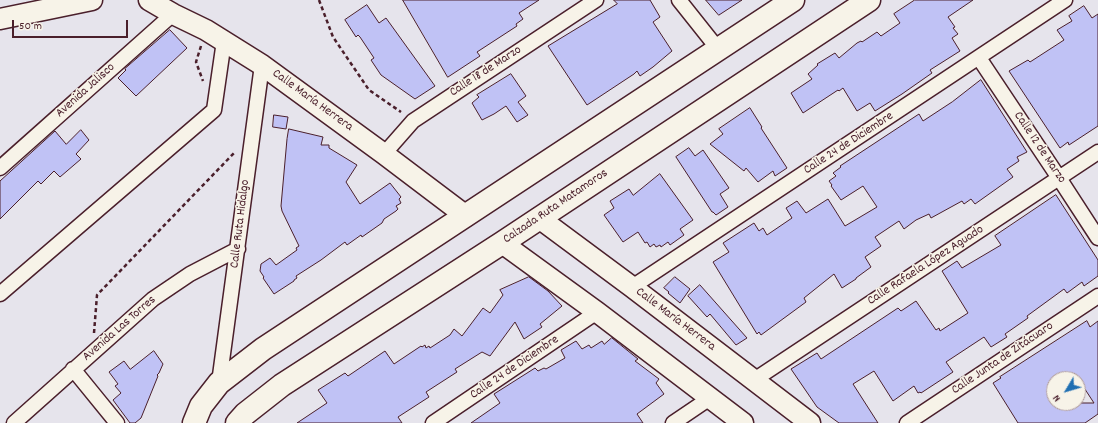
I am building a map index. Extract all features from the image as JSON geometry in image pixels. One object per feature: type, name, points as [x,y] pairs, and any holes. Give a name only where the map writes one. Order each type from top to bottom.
[{"type":"main road","points":[[0,19],[92,0]]},
{"type":"main road","name":"Calle María Herrera","points":[[149,0],[173,14],[206,30],[262,65],[466,216]]},
{"type":"main road","points":[[194,423],[201,406],[219,383],[263,349],[793,0]]},
{"type":"main road","name":"Calzada Ruta Matamoros","points":[[241,418],[282,385],[502,243],[868,0]]},
{"type":"main road","name":"Calle María Herrera","points":[[539,218],[810,423]]},
{"type":"main road","points":[[502,243],[743,423]]},
{"type":"street","name":"Calle 18 de Marzo","points":[[384,154],[413,121],[596,0]]},
{"type":"street","points":[[679,0],[718,49]]},
{"type":"street","name":"Calle 24 de Diciembre","points":[[632,287],[1065,0]]},
{"type":"street","name":"Avenida Jalisco","points":[[0,168],[173,14]]},
{"type":"street","points":[[0,294],[214,110],[224,41]]},
{"type":"street","name":"Calle 12 de Marzo","points":[[979,58],[1098,238]]},
{"type":"street","name":"Calle Ruta Hidalgo","points":[[219,383],[262,65]]},
{"type":"street","name":"Calle Rafaela López Aguado","points":[[754,380],[1098,152]]},
{"type":"street","name":"Avenida Las Torres","points":[[14,423],[92,352],[153,300],[190,274],[238,249]]},
{"type":"street","name":"Calle Junta de Zitácuaro","points":[[907,423],[1098,296]]},
{"type":"street","name":"Calle 24 de Diciembre","points":[[433,423],[596,312]]},
{"type":"street","points":[[74,370],[117,423]]},
{"type":"street","points":[[674,423],[710,398]]},
{"type":"path","points":[[319,0],[334,37],[369,90],[413,121]]},
{"type":"path","points":[[92,352],[97,295],[252,134]]},
{"type":"building","points":[[403,0],[539,0],[519,13],[523,19],[516,24],[517,26],[477,52],[480,56],[448,77]]},
{"type":"building","points":[[614,0],[650,0],[660,17],[653,22],[672,51],[640,76],[637,71],[587,105],[548,46],[617,4]]},
{"type":"building","points":[[706,0],[742,0],[719,15]]},
{"type":"building","points":[[915,0],[973,0],[948,17],[955,27],[953,28],[958,34],[952,38],[960,51],[930,70],[932,73],[875,111],[870,103],[857,111],[843,88],[803,113],[791,93],[812,79],[808,74],[818,65],[817,64],[835,53],[839,58],[857,43],[862,42],[877,32],[881,36],[900,23],[894,14]]},
{"type":"building","points":[[367,5],[379,23],[386,18],[435,86],[415,99],[381,75],[371,60],[374,58],[360,37],[358,35],[356,37],[345,20]]},
{"type":"building","points":[[1084,6],[1092,18],[1098,14],[1098,126],[1069,145],[1068,142],[1060,148],[1009,71],[1028,60],[1030,62],[1064,40],[1057,30],[1072,21],[1069,16]]},
{"type":"building","points":[[170,30],[187,48],[136,96],[118,78],[126,70],[125,69]]},
{"type":"building","points":[[511,74],[526,96],[518,102],[528,115],[517,122],[506,106],[482,120],[472,103],[479,97],[477,95]]},
{"type":"building","points":[[981,80],[1027,152],[1017,157],[1019,161],[1007,169],[1013,177],[975,204],[971,199],[964,204],[962,201],[931,218],[929,214],[916,220],[904,229],[899,221],[875,237],[881,246],[865,257],[871,267],[856,279],[842,288],[834,274],[804,298],[806,302],[761,335],[759,332],[757,334],[713,262],[729,252],[723,243],[754,223],[759,231],[763,228],[767,235],[792,218],[786,208],[797,201],[806,213],[828,199],[845,226],[877,207],[863,186],[841,200],[829,181],[836,176],[833,173],[841,167],[840,166],[919,114],[923,121],[952,102]]},
{"type":"building","points":[[750,108],[787,168],[775,176],[773,171],[758,182],[746,168],[744,171],[710,144],[723,134],[719,129]]},
{"type":"building","points":[[274,115],[288,117],[286,129],[273,127]]},
{"type":"building","points":[[289,129],[323,137],[321,145],[329,145],[329,148],[357,165],[346,182],[360,204],[390,183],[401,197],[399,199],[401,203],[396,206],[398,209],[384,219],[382,223],[362,237],[361,235],[347,245],[345,242],[296,276],[297,278],[294,281],[274,294],[263,278],[264,277],[260,271],[261,264],[270,258],[276,265],[297,250],[296,248],[299,246],[281,206]]},
{"type":"building","points":[[81,130],[89,140],[76,154],[81,159],[60,177],[54,171],[41,184],[38,181],[0,219],[0,181],[55,131],[66,144]]},
{"type":"building","points":[[689,148],[695,156],[703,150],[729,188],[720,194],[728,207],[716,215],[712,212],[676,157]]},
{"type":"building","points":[[660,174],[693,220],[680,229],[684,235],[670,245],[668,242],[661,247],[660,245],[656,247],[654,244],[650,247],[647,242],[645,243],[638,232],[623,242],[604,215],[614,208],[610,201],[629,189],[633,195]]},
{"type":"building","points":[[1056,195],[1098,260],[1098,276],[1084,286],[1082,282],[1067,293],[1064,289],[1027,316],[1028,318],[1005,334],[1007,337],[991,347],[984,337],[946,362],[953,372],[921,393],[918,393],[914,386],[893,401],[874,371],[853,384],[878,423],[839,423],[817,407],[791,369],[817,353],[821,359],[898,308],[901,311],[916,301],[936,330],[939,328],[940,331],[968,313],[942,271],[957,261],[962,268],[1001,245],[995,236]]},
{"type":"building","points":[[529,277],[548,291],[562,306],[540,324],[542,327],[524,339],[515,322],[490,356],[482,352],[455,369],[457,372],[426,392],[429,397],[398,417],[402,423],[297,423],[327,403],[318,390],[345,373],[348,376],[385,351],[394,364],[421,346],[422,347],[425,345],[426,348],[429,346],[430,348],[450,335],[454,329],[462,336],[483,308],[490,313],[503,295],[500,290]]},
{"type":"building","points":[[675,277],[690,289],[680,303],[664,288]]},
{"type":"building","points":[[700,285],[747,338],[736,345],[710,314],[707,317],[688,296]]},
{"type":"building","points":[[1087,321],[1090,327],[1098,321],[1098,414],[1085,423],[1018,423],[993,383],[1001,378],[1000,377]]},
{"type":"building","points":[[612,338],[638,359],[635,361],[659,379],[656,383],[664,394],[637,414],[643,423],[471,423],[500,403],[494,394],[535,368],[538,371],[544,368],[546,369],[565,358],[561,350],[576,341],[582,349],[589,345],[591,348],[602,341],[604,344]]},
{"type":"building","points":[[154,351],[163,364],[157,375],[158,376],[141,418],[135,423],[130,423],[113,400],[121,393],[115,386],[118,384],[109,372],[124,361],[130,369]]}]
